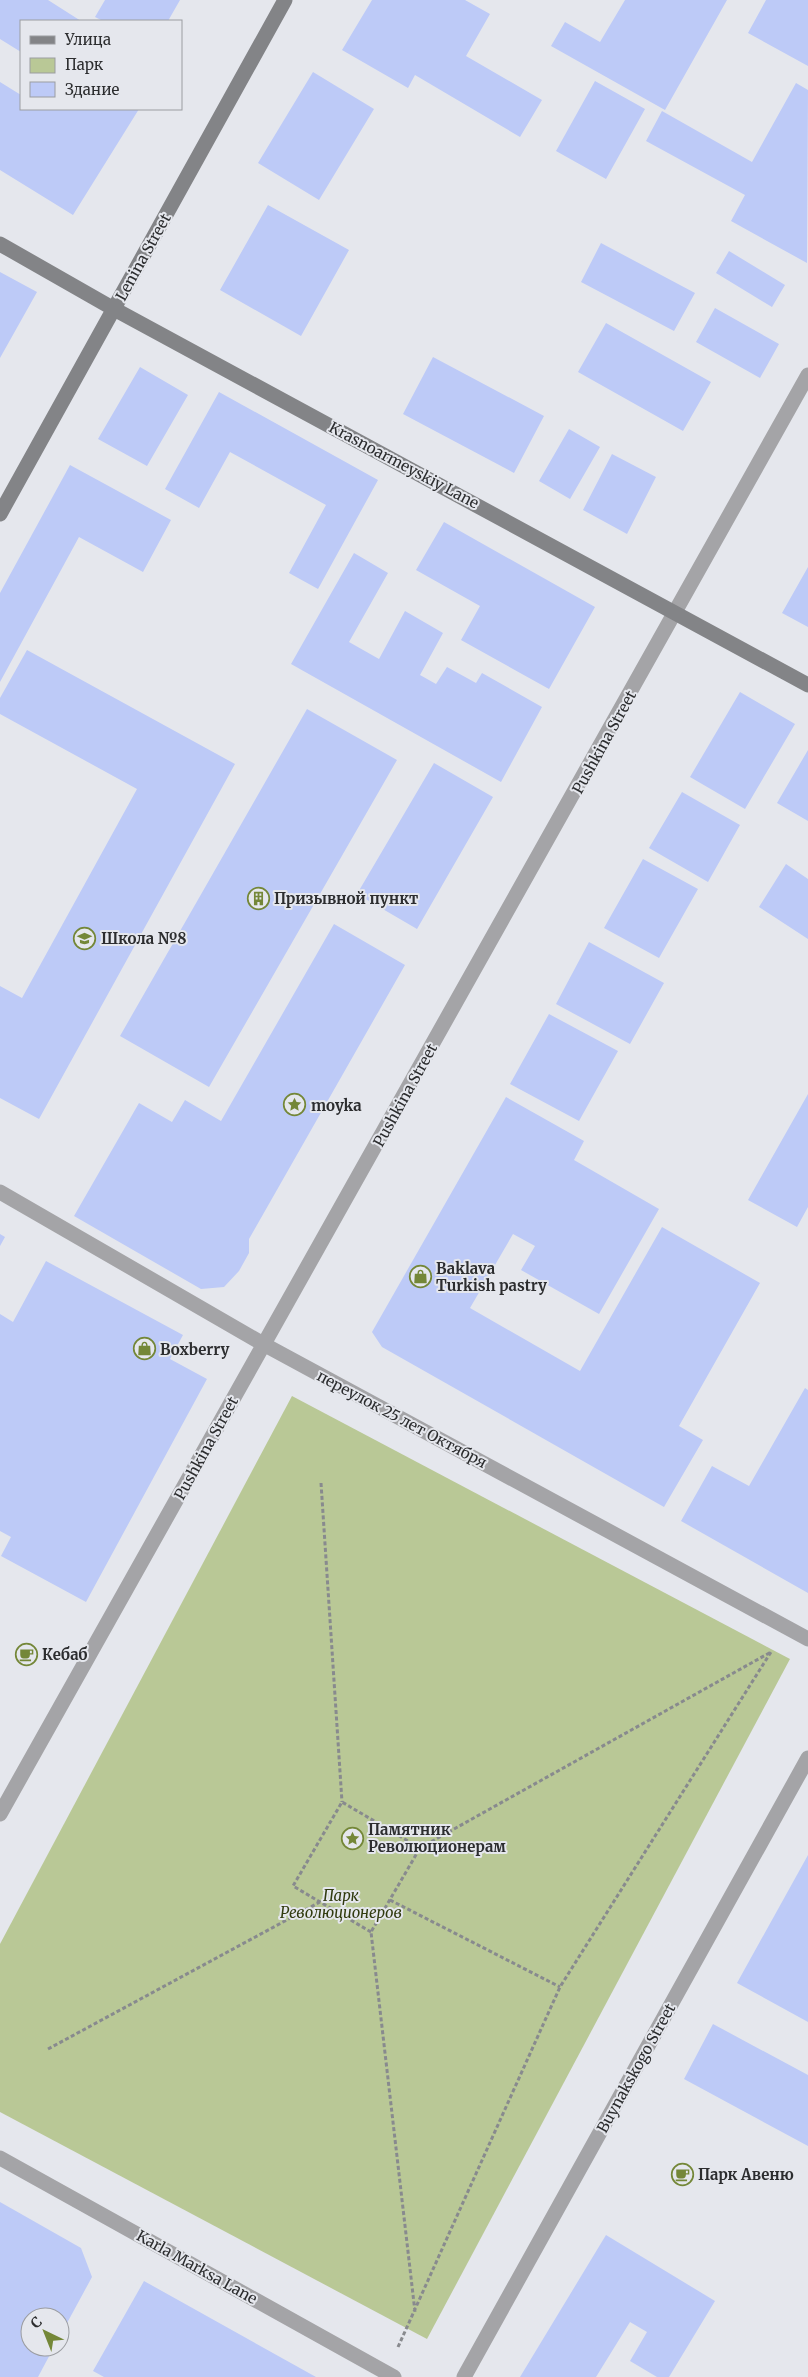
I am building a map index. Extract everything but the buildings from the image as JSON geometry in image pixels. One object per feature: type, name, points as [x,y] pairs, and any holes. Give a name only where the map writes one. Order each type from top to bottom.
[{"type":"street","name":"Lenina Street","points":[[0,514],[284,0]]},
{"type":"street","name":"Krasnoarmeyskiy Lane","points":[[0,244],[114,309],[677,612],[808,685]]},
{"type":"street","name":"Pushkina Street","points":[[0,1814],[677,612],[808,375]]},
{"type":"street","name":"переулок 25 лет Октября","points":[[0,1192],[265,1345],[808,1639]]},
{"type":"street","name":"Buynakskogo Street","points":[[464,2377],[808,1758]]},
{"type":"street","name":"Karla Marksa Lane","points":[[0,2158],[390,2375]]},
{"type":"path","points":[[321,1483],[342,1802],[293,1886],[372,1932]]},
{"type":"path","points":[[390,2375],[415,2313],[560,1987],[772,1651],[420,1848],[372,1932],[415,2313]]},
{"type":"path","points":[[342,1802],[420,1848]]},
{"type":"path","points":[[390,1900],[560,1987]]},
{"type":"path","points":[[48,2049],[320,1902]]},
{"type":"green space","name":"Парк Революционеров","points":[[292,1396],[790,1659],[427,2339],[0,2112],[0,1944]]},
{"type":"place","name":"Призывной пункт","points":[[258,898]]},
{"type":"place","name":"Школа №8","points":[[85,938]]},
{"type":"place","name":"moyka","points":[[295,1105]]},
{"type":"place","name":"Baklava Turkish pastry","points":[[420,1277]]},
{"type":"place","name":"Boxberry","points":[[144,1349]]},
{"type":"place","name":"Кебаб","points":[[26,1654]]},
{"type":"place","name":"Памятник Революционерам","points":[[352,1838]]},
{"type":"place","name":"Парк Авеню","points":[[682,2174]]}]
